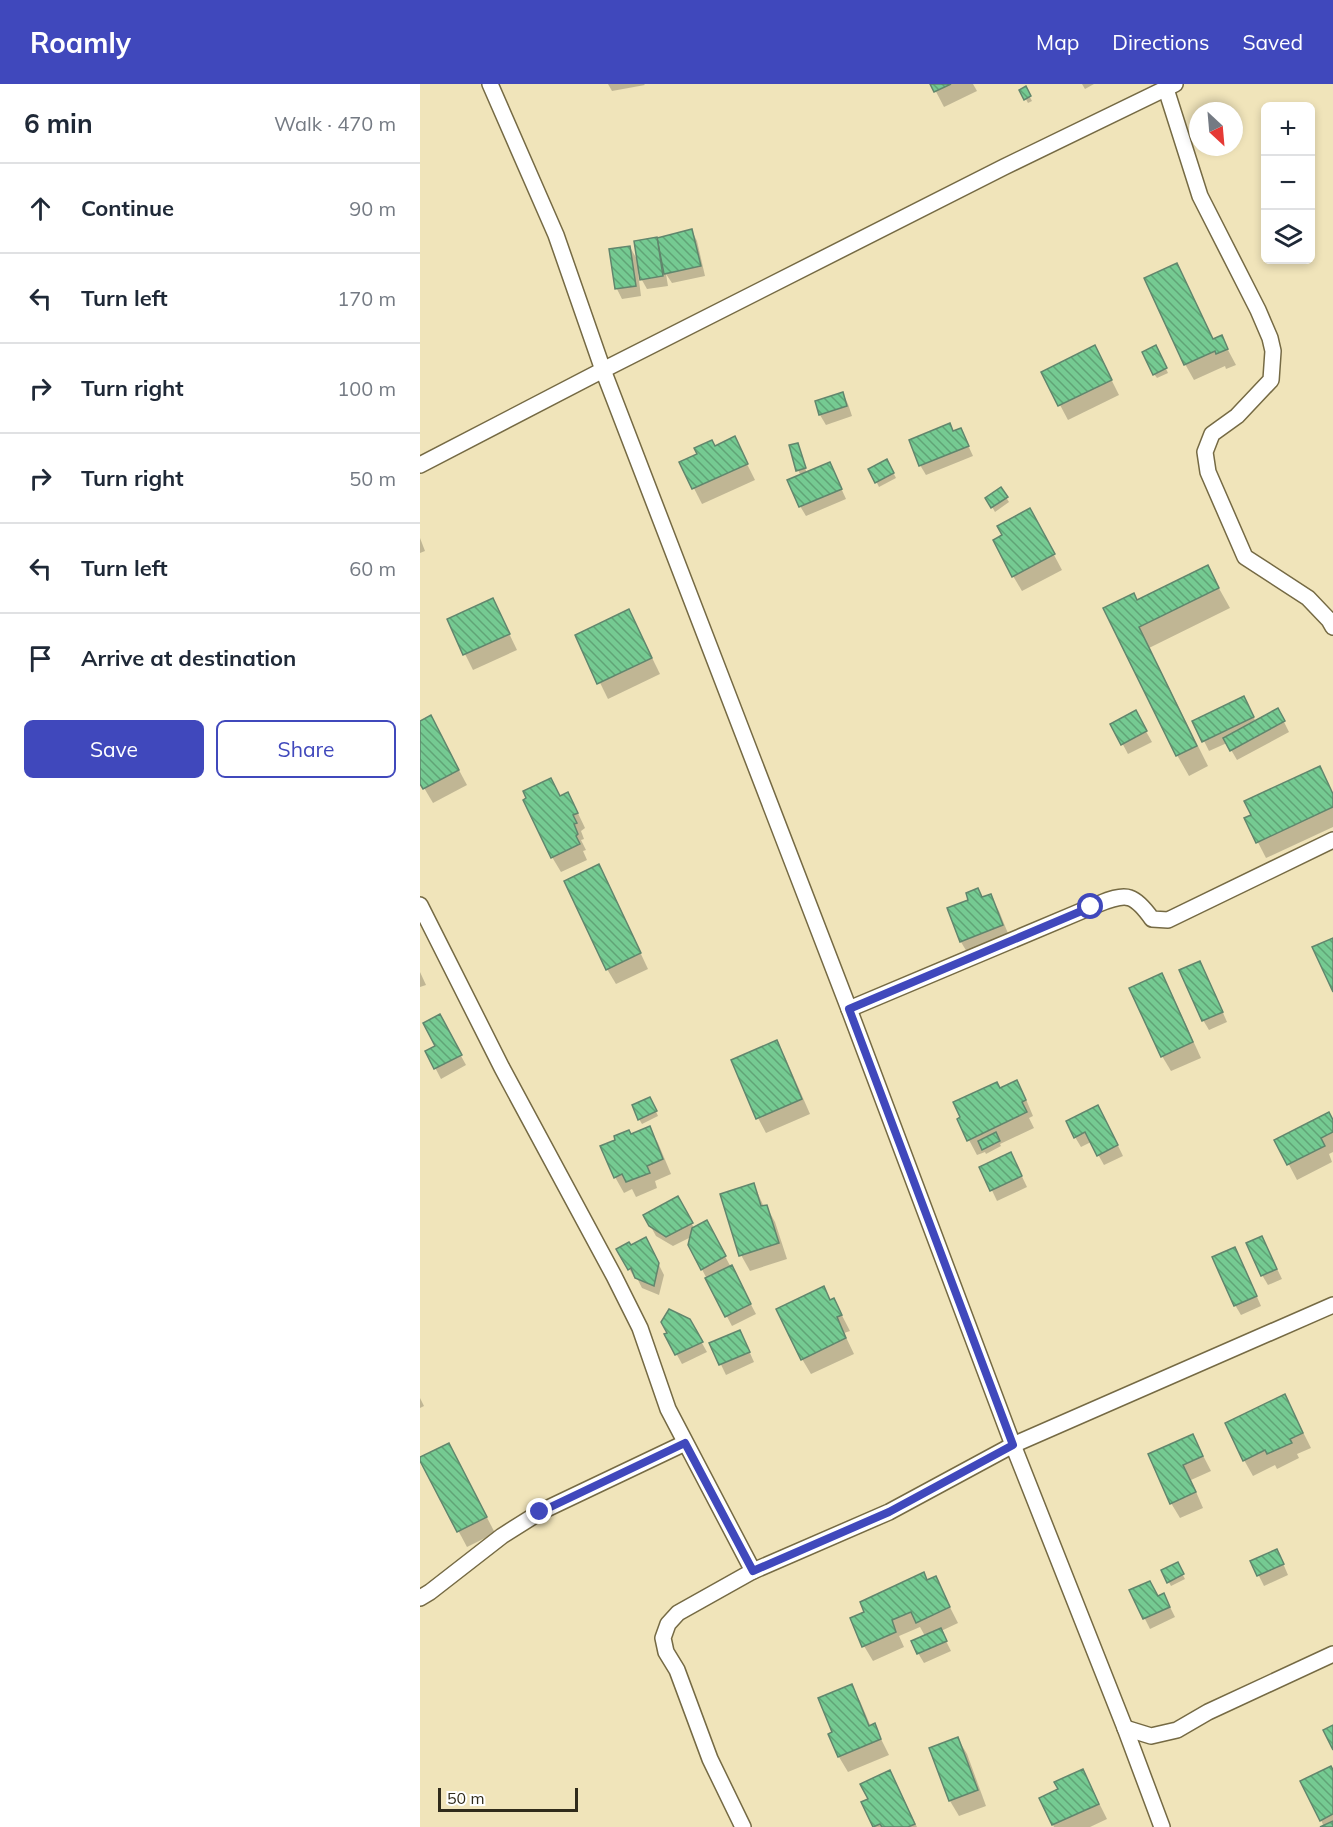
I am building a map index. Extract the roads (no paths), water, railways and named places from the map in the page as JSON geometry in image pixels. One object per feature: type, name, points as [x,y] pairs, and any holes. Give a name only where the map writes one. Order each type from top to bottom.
[{"type":"street","points":[[490,84],[556,235],[603,370],[849,1009],[1013,1445],[1162,1827]]},
{"type":"street","points":[[420,465],[1004,167],[1171,86],[1200,196],[1258,310],[1273,351],[1274,365],[1271,380],[1237,417],[1212,434],[1205,452],[1208,472],[1245,557],[1308,598],[1333,627]]},
{"type":"street","points":[[849,1009],[1091,907],[1116,899],[1130,898],[1141,906],[1152,919],[1168,920],[1333,840]]},
{"type":"street","points":[[420,905],[502,1068],[640,1328],[668,1409],[753,1571]]},
{"type":"street","points":[[743,1827],[710,1759],[677,1670],[666,1652],[663,1638],[668,1624],[678,1613],[753,1571],[889,1512],[1013,1445],[1333,1305]]},
{"type":"street","points":[[420,1598],[502,1536],[540,1512],[685,1443]]},
{"type":"street","points":[[1125,1728],[1151,1736],[1177,1730],[1208,1712],[1333,1654]]}]
